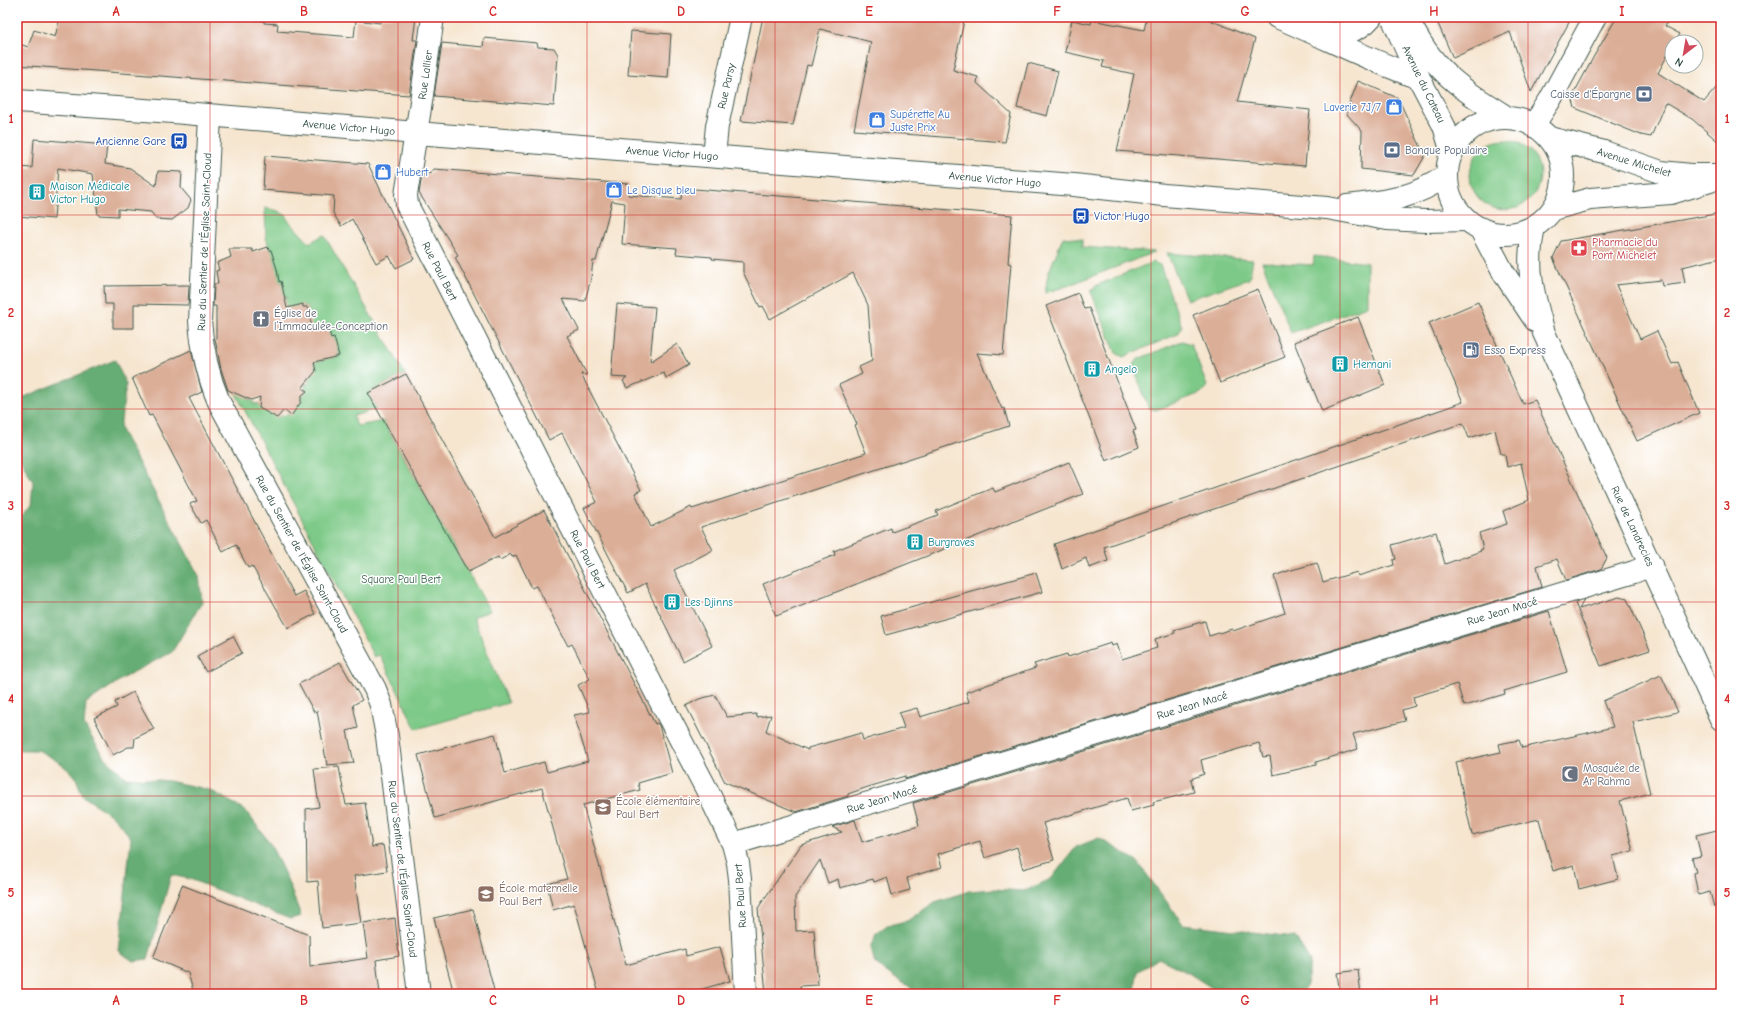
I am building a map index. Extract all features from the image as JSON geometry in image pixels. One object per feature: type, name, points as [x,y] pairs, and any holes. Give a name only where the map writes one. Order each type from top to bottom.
[{"type":"street","name":"Rue Lallier","points":[[416,133],[433,17]]},
{"type":"street","name":"Rue Parsy","points":[[714,156],[717,126],[741,17]]},
{"type":"street","points":[[1277,17],[1355,53],[1419,78]]},
{"type":"street","points":[[1312,32],[1335,34],[1348,32],[1359,27],[1371,17]]},
{"type":"street","name":"Avenue du Cateau","points":[[1392,17],[1419,78],[1444,126],[1452,153]]},
{"type":"street","name":"Avenue du Cateau","points":[[1407,17],[1426,53],[1445,74],[1470,94],[1508,118]]},
{"type":"street","points":[[1541,132],[1550,100],[1595,17]]},
{"type":"street","name":"Avenue Victor Hugo","points":[[17,101],[1074,185],[1164,195],[1328,208],[1388,219],[1474,224]]},
{"type":"street","name":"Rue du Sentier de l'Église Saint-Cloud","points":[[210,116],[200,320],[204,353],[214,391],[219,402],[375,689],[381,705],[387,736],[419,994]]},
{"type":"street","points":[[1508,118],[1517,120],[1541,132],[1554,145],[1560,158],[1563,173],[1560,195],[1553,209],[1545,219],[1534,227],[1519,233],[1503,234],[1474,224],[1453,202],[1449,191],[1447,175],[1452,153],[1462,138],[1474,128],[1487,121],[1508,118]]},
{"type":"street","name":"Avenue Michelet","points":[[1541,132],[1661,172],[1721,176]]},
{"type":"street","name":"Rue Paul Bert","points":[[416,133],[406,195],[407,205],[707,790],[733,844],[740,879],[746,994]]},
{"type":"street","name":"Avenue Victor Hugo","points":[[1328,208],[1406,197],[1430,187],[1447,175]]},
{"type":"street","name":"Avenue Michelet","points":[[1553,209],[1590,199],[1671,194],[1721,176]]},
{"type":"street","name":"Rue de Landrecies","points":[[1474,224],[1510,284],[1544,332]]},
{"type":"street","name":"Rue de Landrecies","points":[[1534,227],[1530,247],[1530,277],[1544,332],[1721,719]]},
{"type":"street","name":"Rue Jean Macé","points":[[733,844],[1634,572],[1651,565]]},
{"type":"green space","points":[[1498,140],[1512,140],[1525,146],[1534,155],[1538,161],[1540,175],[1538,189],[1530,200],[1519,208],[1512,210],[1498,210],[1491,208],[1480,200],[1472,189],[1470,182],[1470,168],[1472,161],[1480,150],[1491,142]]},
{"type":"green space","name":"Square Paul Bert","points":[[265,208],[278,211],[287,216],[287,219],[309,243],[324,235],[405,374],[368,393],[377,409],[353,416],[357,426],[383,421],[490,611],[473,617],[508,703],[416,729],[380,655],[374,657],[233,388],[247,397],[248,400],[254,402],[253,404],[259,404],[259,407],[277,415],[276,417],[278,418],[289,414],[297,398],[307,391],[304,389],[306,384],[309,383],[314,362],[339,356],[334,337],[331,338],[328,327],[313,342],[307,307],[303,307],[303,305],[288,311],[284,300],[286,299],[286,296],[283,297],[281,281],[278,282],[276,266],[266,238]]},
{"type":"green space","points":[[1063,237],[1082,239],[1082,247],[1155,252],[1045,293],[1048,274]]},
{"type":"green space","points":[[1167,253],[1253,260],[1249,279],[1187,300]]},
{"type":"green space","points":[[1314,256],[1367,263],[1367,306],[1291,333],[1262,262],[1313,265]]},
{"type":"green space","points":[[1153,262],[1160,265],[1182,327],[1178,334],[1123,357],[1116,353],[1091,292],[1095,286]]},
{"type":"green space","points":[[1182,341],[1191,344],[1207,386],[1201,393],[1156,410],[1149,409],[1133,366],[1138,359]]},
{"type":"green space","points":[[115,360],[126,384],[120,428],[199,576],[202,602],[172,652],[128,675],[86,703],[84,725],[104,757],[125,777],[169,781],[210,790],[245,810],[270,843],[287,879],[301,916],[290,919],[190,879],[171,875],[148,959],[133,961],[119,951],[131,838],[115,818],[83,796],[75,776],[59,762],[38,750],[17,750],[17,521],[31,505],[33,482],[17,452],[17,400]]},
{"type":"green space","points":[[1099,838],[1137,861],[1183,924],[1295,937],[1310,962],[1307,984],[1301,994],[1230,994],[1212,988],[1190,974],[1159,958],[1137,972],[1135,994],[922,994],[893,977],[875,963],[870,948],[876,934],[889,925],[907,921],[935,902],[969,891],[993,889],[1024,891],[1051,879],[1076,847]]},
{"type":"building","points":[[60,17],[237,17],[264,21],[264,23],[278,24],[277,31],[354,37],[356,20],[380,23],[381,17],[416,17],[413,40],[417,40],[409,95],[17,65],[17,43],[28,47],[34,30],[55,37]]},
{"type":"building","points":[[763,17],[965,17],[953,70],[978,77],[977,83],[1011,114],[1005,142],[854,130],[871,42],[820,29],[811,66],[807,65],[793,125],[741,121]]},
{"type":"building","points":[[1147,17],[1203,17],[1255,39],[1237,102],[1310,110],[1305,166],[1117,151],[1134,74],[1102,67],[1104,61],[1065,52],[1072,20],[1091,24],[1092,20],[1144,30]]},
{"type":"building","points":[[1435,17],[1572,17],[1531,92],[1510,32],[1453,58]]},
{"type":"building","points":[[1617,17],[1670,17],[1665,26],[1680,34],[1664,34],[1664,62],[1658,73],[1704,102],[1721,82],[1721,144],[1692,119],[1665,103],[1651,137],[1641,135],[1575,108],[1572,97]]},
{"type":"building","points":[[631,31],[671,34],[668,78],[628,75]]},
{"type":"building","points":[[484,38],[537,43],[538,47],[554,48],[558,55],[554,106],[434,96],[442,43],[483,47]]},
{"type":"building","points":[[1028,63],[1058,71],[1047,116],[1017,108]]},
{"type":"building","points":[[1358,81],[1398,98],[1425,156],[1414,175],[1361,169],[1362,131],[1346,113]]},
{"type":"building","points":[[34,139],[107,145],[105,164],[130,168],[156,186],[158,171],[182,172],[181,188],[191,200],[188,208],[172,220],[156,219],[151,212],[118,209],[118,216],[98,215],[93,174],[58,168],[54,219],[17,216],[17,167],[32,168]]},
{"type":"building","points":[[265,156],[368,164],[414,259],[396,268],[389,256],[376,263],[352,219],[341,226],[333,213],[334,196],[263,190]]},
{"type":"building","points":[[434,169],[629,184],[628,195],[681,199],[682,188],[1012,215],[1008,263],[1011,264],[1003,355],[977,353],[1002,409],[1004,408],[1009,426],[701,527],[713,550],[674,570],[712,646],[683,661],[645,584],[628,593],[584,508],[597,502],[562,433],[549,440],[455,257],[458,255],[419,193],[422,175],[431,173]],"holes":[[[612,201],[625,203],[622,244],[677,248],[676,254],[712,257],[712,259],[743,262],[743,272],[760,307],[763,306],[770,319],[853,273],[868,305],[872,361],[859,367],[862,374],[839,385],[857,424],[855,425],[866,453],[692,509],[691,507],[651,527],[635,493],[641,490],[581,374],[587,375],[567,336],[579,330],[563,299],[585,301],[591,278],[593,261],[596,261]]]},
{"type":"building","points":[[1721,213],[1721,258],[1682,267],[1685,283],[1662,286],[1661,280],[1616,285],[1640,339],[1657,331],[1672,364],[1678,362],[1699,413],[1637,441],[1553,258],[1561,241]]},
{"type":"building","name":"Église de l’Immaculée-Conception","points":[[268,247],[269,250],[271,250],[277,269],[279,282],[281,281],[287,308],[303,304],[303,307],[307,307],[313,331],[328,327],[331,338],[334,337],[339,356],[314,362],[316,371],[302,388],[307,391],[301,396],[301,402],[291,416],[284,410],[277,418],[259,408],[260,397],[251,400],[228,390],[221,369],[215,339],[216,306],[213,306],[214,284],[218,284],[216,271],[219,270],[217,263],[231,257],[229,249],[252,249],[253,252]]},
{"type":"building","points":[[189,285],[188,305],[134,304],[134,328],[113,328],[113,304],[105,304],[104,286]]},
{"type":"building","points":[[1258,289],[1285,357],[1220,383],[1193,315]]},
{"type":"building","name":"Angelo","points":[[1078,293],[1084,309],[1089,308],[1136,430],[1133,431],[1139,447],[1106,461],[1046,306]]},
{"type":"building","points":[[1478,302],[1523,404],[1535,400],[1607,558],[1601,569],[1566,580],[1557,559],[1537,566],[1542,587],[905,779],[905,776],[868,787],[848,794],[848,796],[796,812],[725,782],[686,706],[699,699],[715,695],[727,717],[756,714],[757,717],[771,715],[766,731],[808,750],[808,748],[861,733],[863,740],[904,728],[899,713],[917,708],[920,717],[969,702],[966,692],[1036,668],[1034,664],[1067,654],[1068,657],[1111,643],[1112,646],[1117,644],[1122,659],[1157,648],[1155,639],[1175,633],[1174,630],[1205,621],[1209,636],[1232,629],[1233,631],[1285,613],[1274,576],[1288,571],[1317,563],[1323,582],[1357,572],[1358,576],[1394,565],[1393,560],[1396,559],[1392,545],[1436,532],[1445,564],[1481,551],[1480,550],[1483,549],[1479,533],[1507,524],[1503,511],[1529,500],[1521,463],[1507,467],[1505,454],[1501,454],[1495,430],[1469,438],[1463,423],[1104,547],[1108,561],[1089,568],[1086,558],[1062,569],[1054,544],[1463,402],[1429,323]]},
{"type":"building","points":[[617,304],[655,307],[650,362],[677,344],[689,365],[666,378],[664,373],[627,388],[623,381],[627,378],[611,377]]},
{"type":"building","name":"Hernani","points":[[1358,317],[1385,385],[1322,411],[1294,342]]},
{"type":"building","points":[[191,350],[202,392],[189,398],[294,596],[304,591],[315,614],[288,628],[252,566],[248,568],[236,545],[223,552],[206,520],[201,523],[190,504],[197,501],[152,415],[149,416],[132,378]]},
{"type":"building","points":[[406,374],[495,537],[544,510],[655,724],[657,723],[659,725],[672,773],[638,783],[640,790],[583,805],[626,965],[685,949],[686,956],[720,947],[730,981],[692,992],[692,990],[675,994],[599,994],[574,904],[553,910],[547,884],[567,879],[542,788],[435,818],[418,755],[495,734],[505,773],[544,762],[547,772],[588,761],[574,715],[590,712],[578,685],[590,679],[572,644],[568,646],[537,586],[532,588],[516,555],[512,557],[511,554],[500,560],[498,557],[468,572],[368,393]]},
{"type":"building","name":"Burgraves","points":[[1069,462],[1083,494],[776,616],[763,584],[835,555],[834,551],[891,528],[892,532],[938,515],[936,511],[960,501],[993,488],[995,492]]},
{"type":"building","points":[[1036,573],[1042,592],[886,635],[881,616]]},
{"type":"building","points":[[1619,597],[1627,599],[1650,650],[1601,666],[1575,603],[1584,600],[1579,609]]},
{"type":"building","points":[[1549,611],[1567,672],[1504,691],[1505,694],[1464,706],[1457,684],[1413,697],[1415,706],[1402,710],[1405,721],[1353,734],[1358,749],[1316,762],[1316,765],[1273,775],[1270,756],[1263,757],[1259,743],[1201,760],[1204,774],[1191,779],[1194,792],[1153,802],[1154,805],[1131,811],[1127,798],[1043,823],[1054,860],[1023,869],[1017,847],[985,858],[980,841],[938,854],[942,867],[907,878],[910,890],[892,895],[887,877],[874,882],[873,879],[840,888],[838,879],[828,883],[820,860],[795,897],[796,931],[814,930],[818,985],[800,986],[801,991],[796,991],[796,994],[766,994],[758,908],[801,845],[842,832],[832,827],[855,820],[862,842],[919,826],[913,803]]},
{"type":"building","points":[[233,636],[242,653],[206,672],[197,656]]},
{"type":"building","points":[[340,662],[362,700],[353,705],[358,728],[347,731],[354,763],[327,765],[317,711],[314,712],[299,684]]},
{"type":"building","points":[[1661,675],[1678,712],[1633,722],[1650,793],[1620,801],[1633,851],[1613,856],[1618,879],[1579,889],[1574,865],[1553,871],[1539,819],[1472,835],[1456,762],[1501,752],[1499,744],[1519,740],[1522,748],[1613,727],[1603,701]]},
{"type":"building","points":[[133,692],[154,729],[135,738],[134,747],[128,747],[113,755],[94,718],[117,707],[115,702]]},
{"type":"building","points":[[339,767],[346,805],[365,803],[372,847],[383,845],[387,871],[354,876],[361,923],[322,928],[318,881],[307,882],[306,809],[319,807],[314,769]]},
{"type":"building","points":[[1721,829],[1721,906],[1714,907],[1710,892],[1698,895],[1694,873],[1696,872],[1692,858],[1701,856],[1696,835]]},
{"type":"building","points":[[182,885],[309,935],[310,967],[368,958],[363,923],[395,918],[399,956],[376,960],[380,994],[194,994],[188,973],[153,958]]},
{"type":"building","points":[[473,909],[495,994],[454,994],[434,918]]},
{"type":"building","points":[[1358,970],[1361,994],[1340,994],[1337,973]]},
{"type":"place","name":"Caisse d'Épargne","points":[[1644,94]]},
{"type":"place","name":"Laverie 7J/7","points":[[1394,107]]},
{"type":"place","name":"Supérette Au Juste Prix","points":[[877,120]]},
{"type":"place","name":"Ancienne Gare","points":[[179,141]]},
{"type":"place","name":"Banque Populaire","points":[[1392,150]]},
{"type":"place","name":"Hubert","points":[[383,172]]},
{"type":"place","name":"Le Disque bleu","points":[[614,190]]},
{"type":"place","name":"Maison Médicale Victor Hugo","points":[[37,192]]},
{"type":"place","name":"Victor Hugo","points":[[1081,216]]},
{"type":"place","name":"Pharmacie du Pont Michelet","points":[[1579,248]]},
{"type":"place","name":"Église de l’Immaculée-Conception","points":[[261,319]]},
{"type":"place","name":"Esso Express","points":[[1471,350]]},
{"type":"place","name":"Hernani","points":[[1340,364]]},
{"type":"place","name":"Angelo","points":[[1092,369]]},
{"type":"place","name":"Burgraves","points":[[915,542]]},
{"type":"place","name":"Les Djinns","points":[[672,602]]},
{"type":"place","name":"Mosquée de Ar Rahma","points":[[1570,774]]},
{"type":"place","name":"École élémentaire Paul Bert","points":[[603,807]]},
{"type":"place","name":"École maternelle Paul Bert","points":[[486,894]]}]
